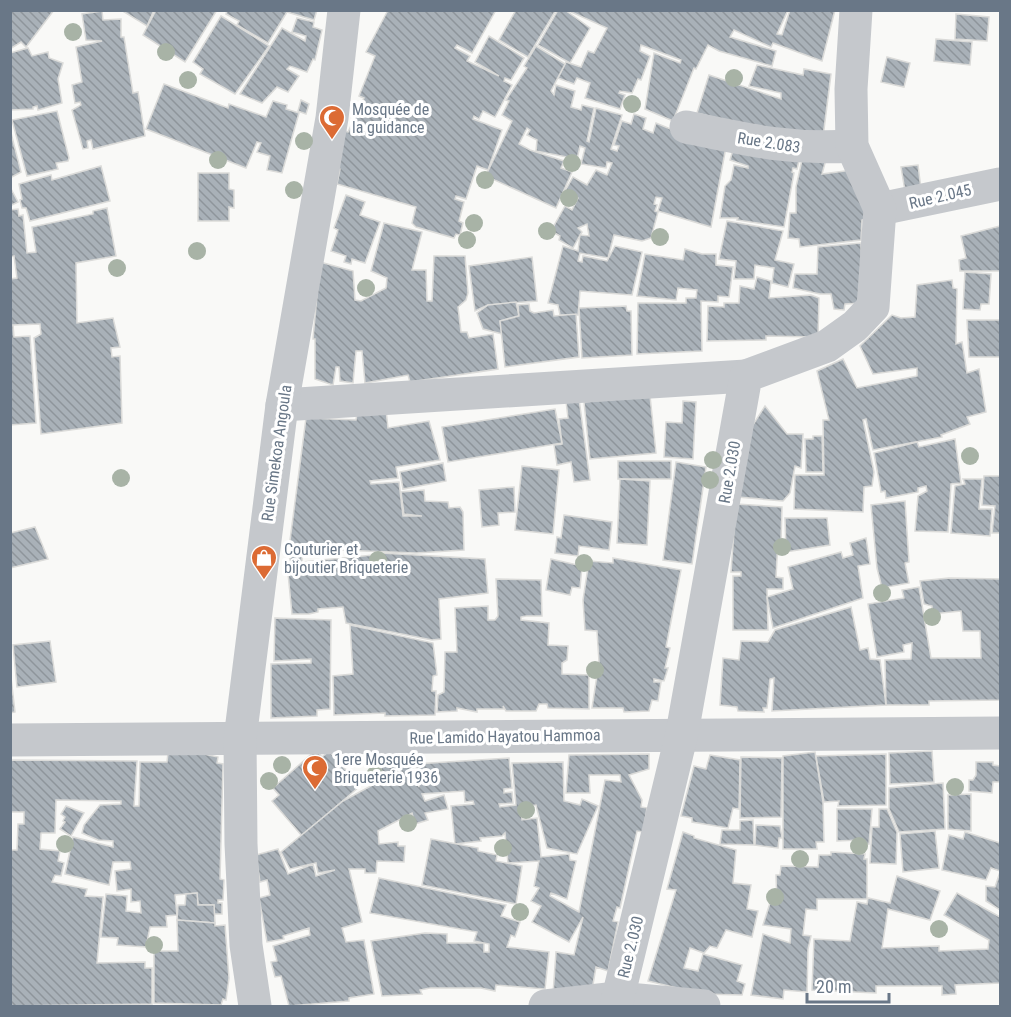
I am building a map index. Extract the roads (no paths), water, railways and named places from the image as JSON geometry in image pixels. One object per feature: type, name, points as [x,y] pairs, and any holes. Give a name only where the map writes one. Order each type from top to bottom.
[{"type":"street","name":"Rue Simekoa Angoula","points":[[255,1006],[246,945],[241,844],[240,739],[282,405],[332,118],[344,10]]},
{"type":"street","points":[[282,405],[746,376],[827,346],[855,326],[873,307],[880,209],[852,146],[851,89],[856,10]]},
{"type":"street","name":"Rue 2.083","points":[[686,127],[774,146],[811,148],[852,146]]},
{"type":"street","name":"Rue 2.045","points":[[880,209],[1000,184]]},
{"type":"street","name":"Rue 2.030","points":[[617,1002],[682,733],[746,376]]},
{"type":"street","name":"Rue Lamido Hayatou Hammoa","points":[[10,740],[682,733],[1000,733]]},
{"type":"street","points":[[545,1006],[617,1002],[704,1006]]},
{"type":"place","name":"Mosquée de la guidance","points":[[332,141]]},
{"type":"place","name":"Couturier et bijoutier Briqueterie","points":[[264,581]]},
{"type":"place","name":"1ere Mosquée Briqueterie 1936","points":[[315,791]]}]
